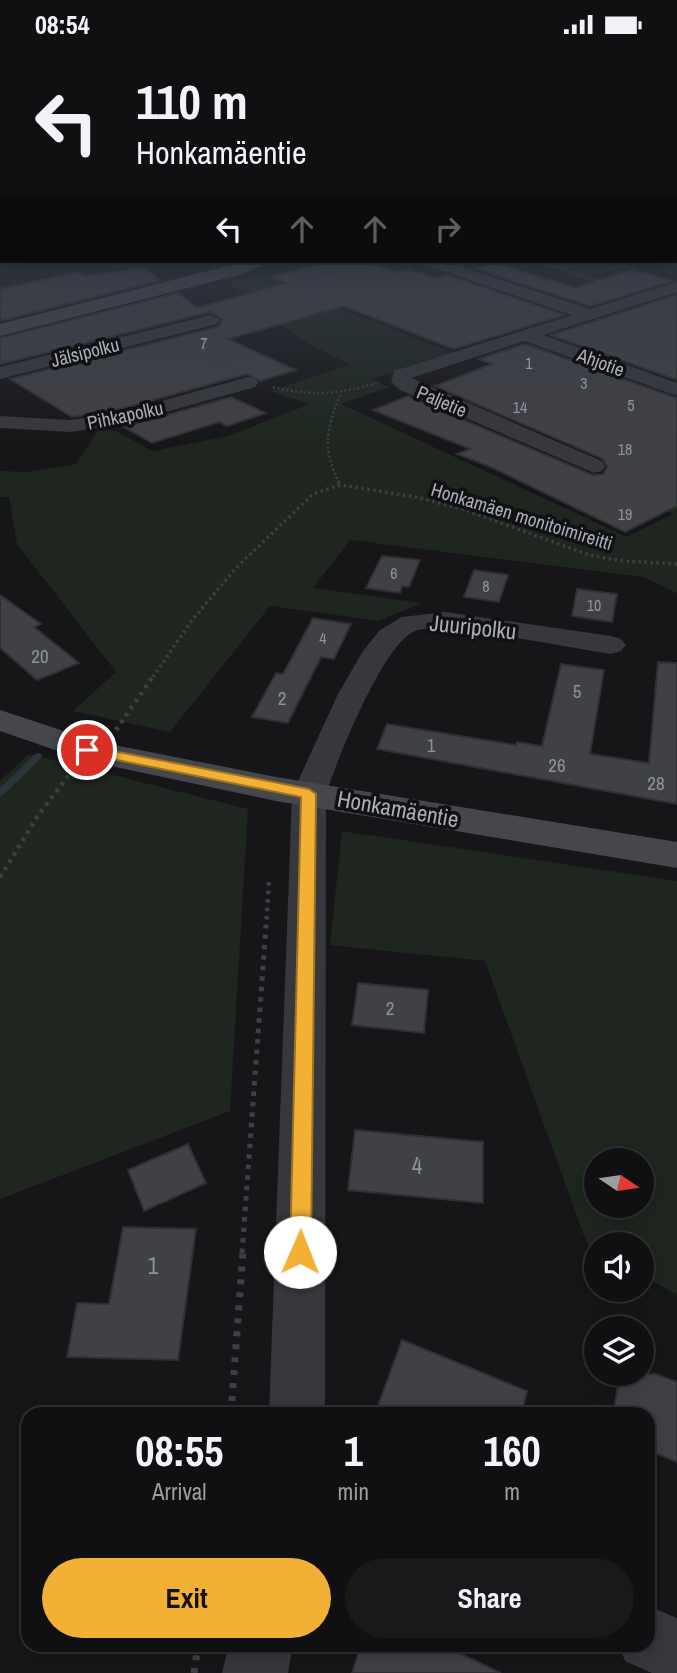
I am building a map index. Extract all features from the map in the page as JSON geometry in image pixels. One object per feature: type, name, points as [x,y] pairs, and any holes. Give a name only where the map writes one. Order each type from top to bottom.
[{"type":"street","points":[[0,330],[150,292]]},
{"type":"street","points":[[520,292],[587,314]]},
{"type":"street","name":"Paljetie","points":[[594,466],[407,386],[401,381],[401,376],[587,314],[663,292]]},
{"type":"street","name":"Jälsipolku","points":[[0,373],[211,320]]},
{"type":"street","name":"Ahjotie","points":[[525,335],[677,390]]},
{"type":"street","name":"Pihkapolku","points":[[0,422],[69,426],[120,419],[248,383]]},
{"type":"street","name":"Juuripolku","points":[[309,794],[315,776],[377,649],[401,627],[422,621],[445,620],[611,645]]},
{"type":"street","name":"Honkamäentie","points":[[0,720],[87,750],[309,794],[677,855]]},
{"type":"street","points":[[298,1407],[309,794]]},
{"type":"street","points":[[655,1641],[677,1651]]},
{"type":"street","points":[[255,1673],[260,1652]]},
{"type":"path","points":[[336,300],[367,292]]},
{"type":"path","points":[[634,292],[648,296]]},
{"type":"path","points":[[374,318],[458,294]]},
{"type":"path","points":[[159,334],[243,373],[250,378],[248,383],[305,396],[340,395],[401,376]]},
{"type":"path","points":[[0,877],[38,814],[87,750],[113,735],[193,619],[236,568],[313,495],[340,485],[326,457],[327,427],[340,395]]},
{"type":"path","points":[[594,466],[677,506]]},
{"type":"path","name":"Honkamäen monitoimireitti","points":[[340,485],[416,497],[463,509],[589,555],[623,561],[677,564]]},
{"type":"path","points":[[232,1407],[270,872]]},
{"type":"path","points":[[194,1673],[197,1652]]},
{"type":"shaded area","points":[[240,292],[298,292],[453,353],[371,379],[389,387],[341,404],[627,537],[673,514],[615,489],[677,493],[677,593],[643,577],[350,540],[313,588],[421,603],[379,621],[270,606],[170,732],[73,711],[116,672],[17,544],[9,497],[0,497],[0,471],[26,472],[76,464],[98,430],[116,431],[152,451],[229,436],[310,404],[270,391],[350,365],[300,339]]},
{"type":"shaded area","points":[[626,292],[645,293],[636,295]]},
{"type":"shaded area","points":[[29,754],[248,809],[230,1111],[0,1199],[0,781]]},
{"type":"shaded area","points":[[342,831],[677,881],[677,1295],[654,1282],[654,1232],[584,1232],[584,1236],[485,961],[330,945]]},
{"type":"building","points":[[0,292],[114,292],[0,321]]},
{"type":"building","points":[[255,292],[496,292],[564,315],[454,349],[344,306],[228,339],[296,370],[260,381],[247,374],[117,410],[72,417],[10,379],[218,327],[223,319],[210,312],[0,364],[0,338],[178,293],[197,308]]},
{"type":"building","points":[[547,292],[637,292],[590,306]]},
{"type":"building","points":[[677,295],[677,380],[551,335]]},
{"type":"building","points":[[525,344],[677,398],[677,506],[625,532],[493,468],[457,454],[470,449],[373,410],[408,396],[593,475],[603,474],[607,467],[603,459],[435,386],[492,364],[479,359]]},
{"type":"building","points":[[231,397],[266,413],[227,426],[219,422],[152,443],[124,427]]},
{"type":"building","points":[[382,556],[420,560],[409,587],[402,586],[400,593],[366,588]]},
{"type":"building","points":[[474,570],[508,575],[499,602],[464,597]]},
{"type":"building","points":[[577,589],[617,594],[612,622],[572,616]]},
{"type":"building","points":[[0,595],[41,624],[34,627],[79,663],[37,680],[0,648]]},
{"type":"building","points":[[313,618],[351,624],[334,659],[321,657],[288,723],[252,717],[276,673],[283,674]]},
{"type":"building","points":[[658,662],[677,663],[677,804],[377,749],[387,724],[516,745],[517,742],[542,746],[561,664],[604,670],[590,754],[649,763]]},
{"type":"building","points":[[358,983],[428,990],[424,1033],[352,1025]]},
{"type":"building","points":[[355,1130],[483,1142],[483,1203],[348,1190]]},
{"type":"building","points":[[188,1144],[206,1183],[144,1211],[128,1170]]},
{"type":"building","points":[[123,1227],[196,1229],[178,1360],[67,1357],[77,1303],[109,1304]]},
{"type":"building","points":[[402,1340],[527,1391],[523,1407],[378,1407]]},
{"type":"building","points":[[654,1374],[677,1382],[677,1462],[655,1453],[655,1407],[614,1407],[618,1386],[654,1386]]},
{"type":"building","points":[[359,1652],[457,1652],[501,1673],[352,1673]]},
{"type":"waterway","points":[[0,793],[38,756]]},
{"type":"route","points":[[87,750],[309,794],[300,1252]]}]
